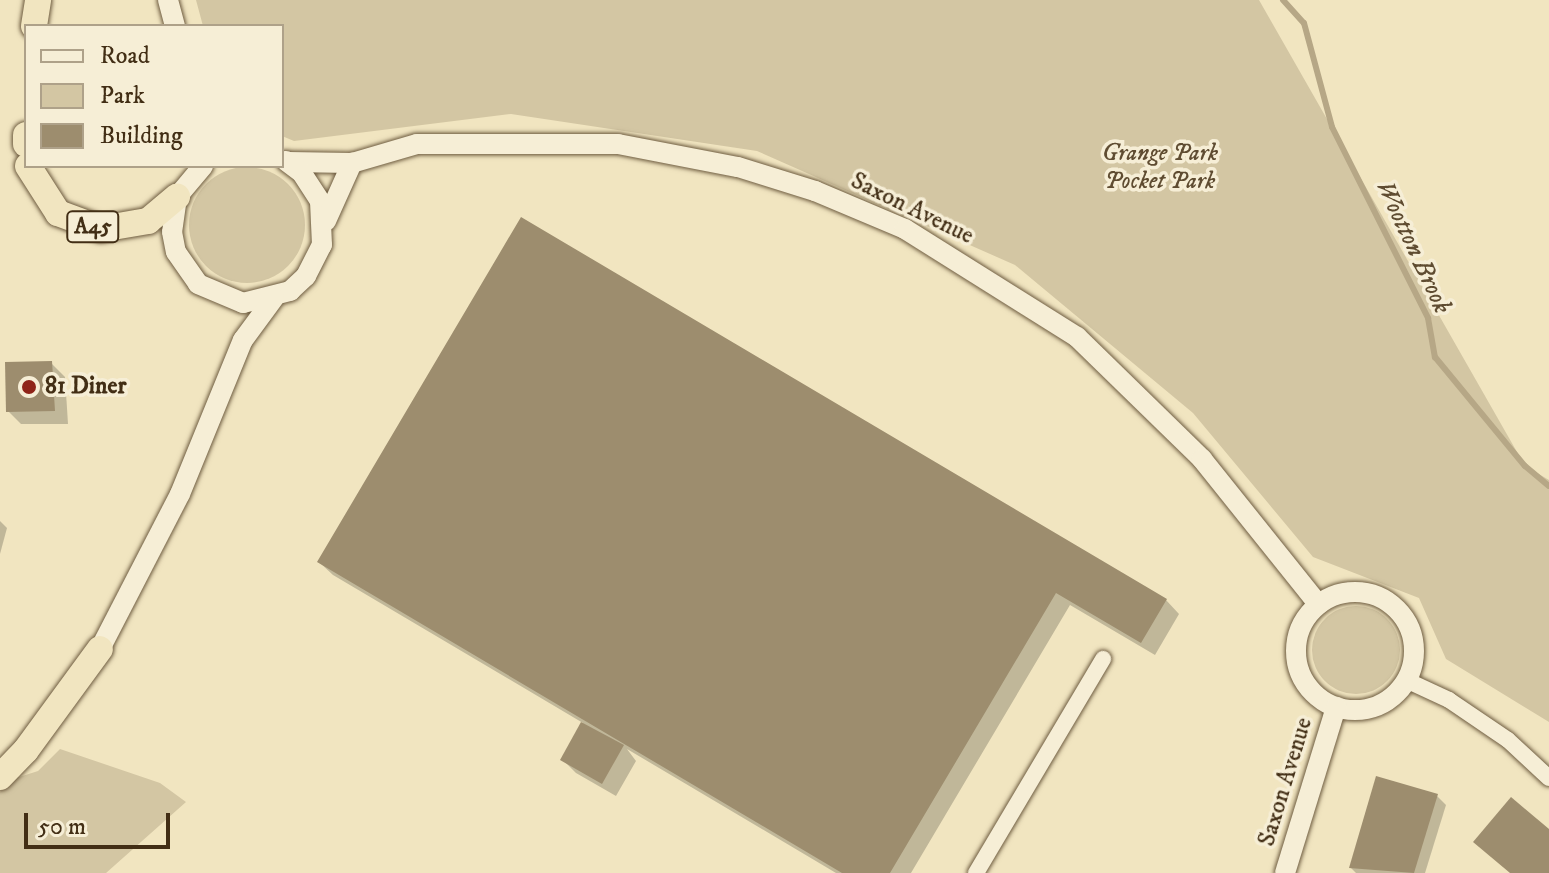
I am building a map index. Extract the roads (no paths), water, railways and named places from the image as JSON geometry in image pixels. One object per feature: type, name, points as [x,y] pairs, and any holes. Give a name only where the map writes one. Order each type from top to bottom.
[{"type":"highway","points":[[34,24],[38,0]]},
{"type":"highway","name":"A45","points":[[29,168],[58,213],[101,229],[148,221],[184,182]]},
{"type":"highway","points":[[0,777],[26,750],[100,649]]},
{"type":"street","points":[[168,0],[174,24]]},
{"type":"street","name":"Saxon Avenue","points":[[285,161],[352,163],[417,144],[618,144],[738,167],[815,191],[905,229],[1077,337],[1202,459],[1318,604]]},
{"type":"street","points":[[285,161],[312,186],[324,225]]},
{"type":"street","points":[[100,649],[159,535],[243,340],[274,298],[306,276],[322,245],[324,225],[352,163]]},
{"type":"street","points":[[201,168],[184,182],[172,232],[176,252],[198,284],[234,301],[274,298]]},
{"type":"street","points":[[1344,593],[1387,601],[1407,624],[1413,644],[1406,680],[1389,699],[1370,708],[1336,707],[1315,695],[1302,679],[1295,652],[1298,632],[1318,604],[1344,593]]},
{"type":"street","points":[[976,873],[1103,659]]},
{"type":"street","points":[[1406,680],[1449,700],[1508,740],[1549,778]]},
{"type":"street","name":"Saxon Avenue","points":[[1285,873],[1336,707]]},
{"type":"waterway","name":"Wootton Brook","points":[[1283,0],[1304,23],[1332,127],[1428,318],[1435,357],[1525,466],[1549,486]]},
{"type":"place","name":"81 Diner","points":[[29,387]]},
{"type":"park label","name":"Grange Park Pocket Park","points":[[1160,168]]}]
